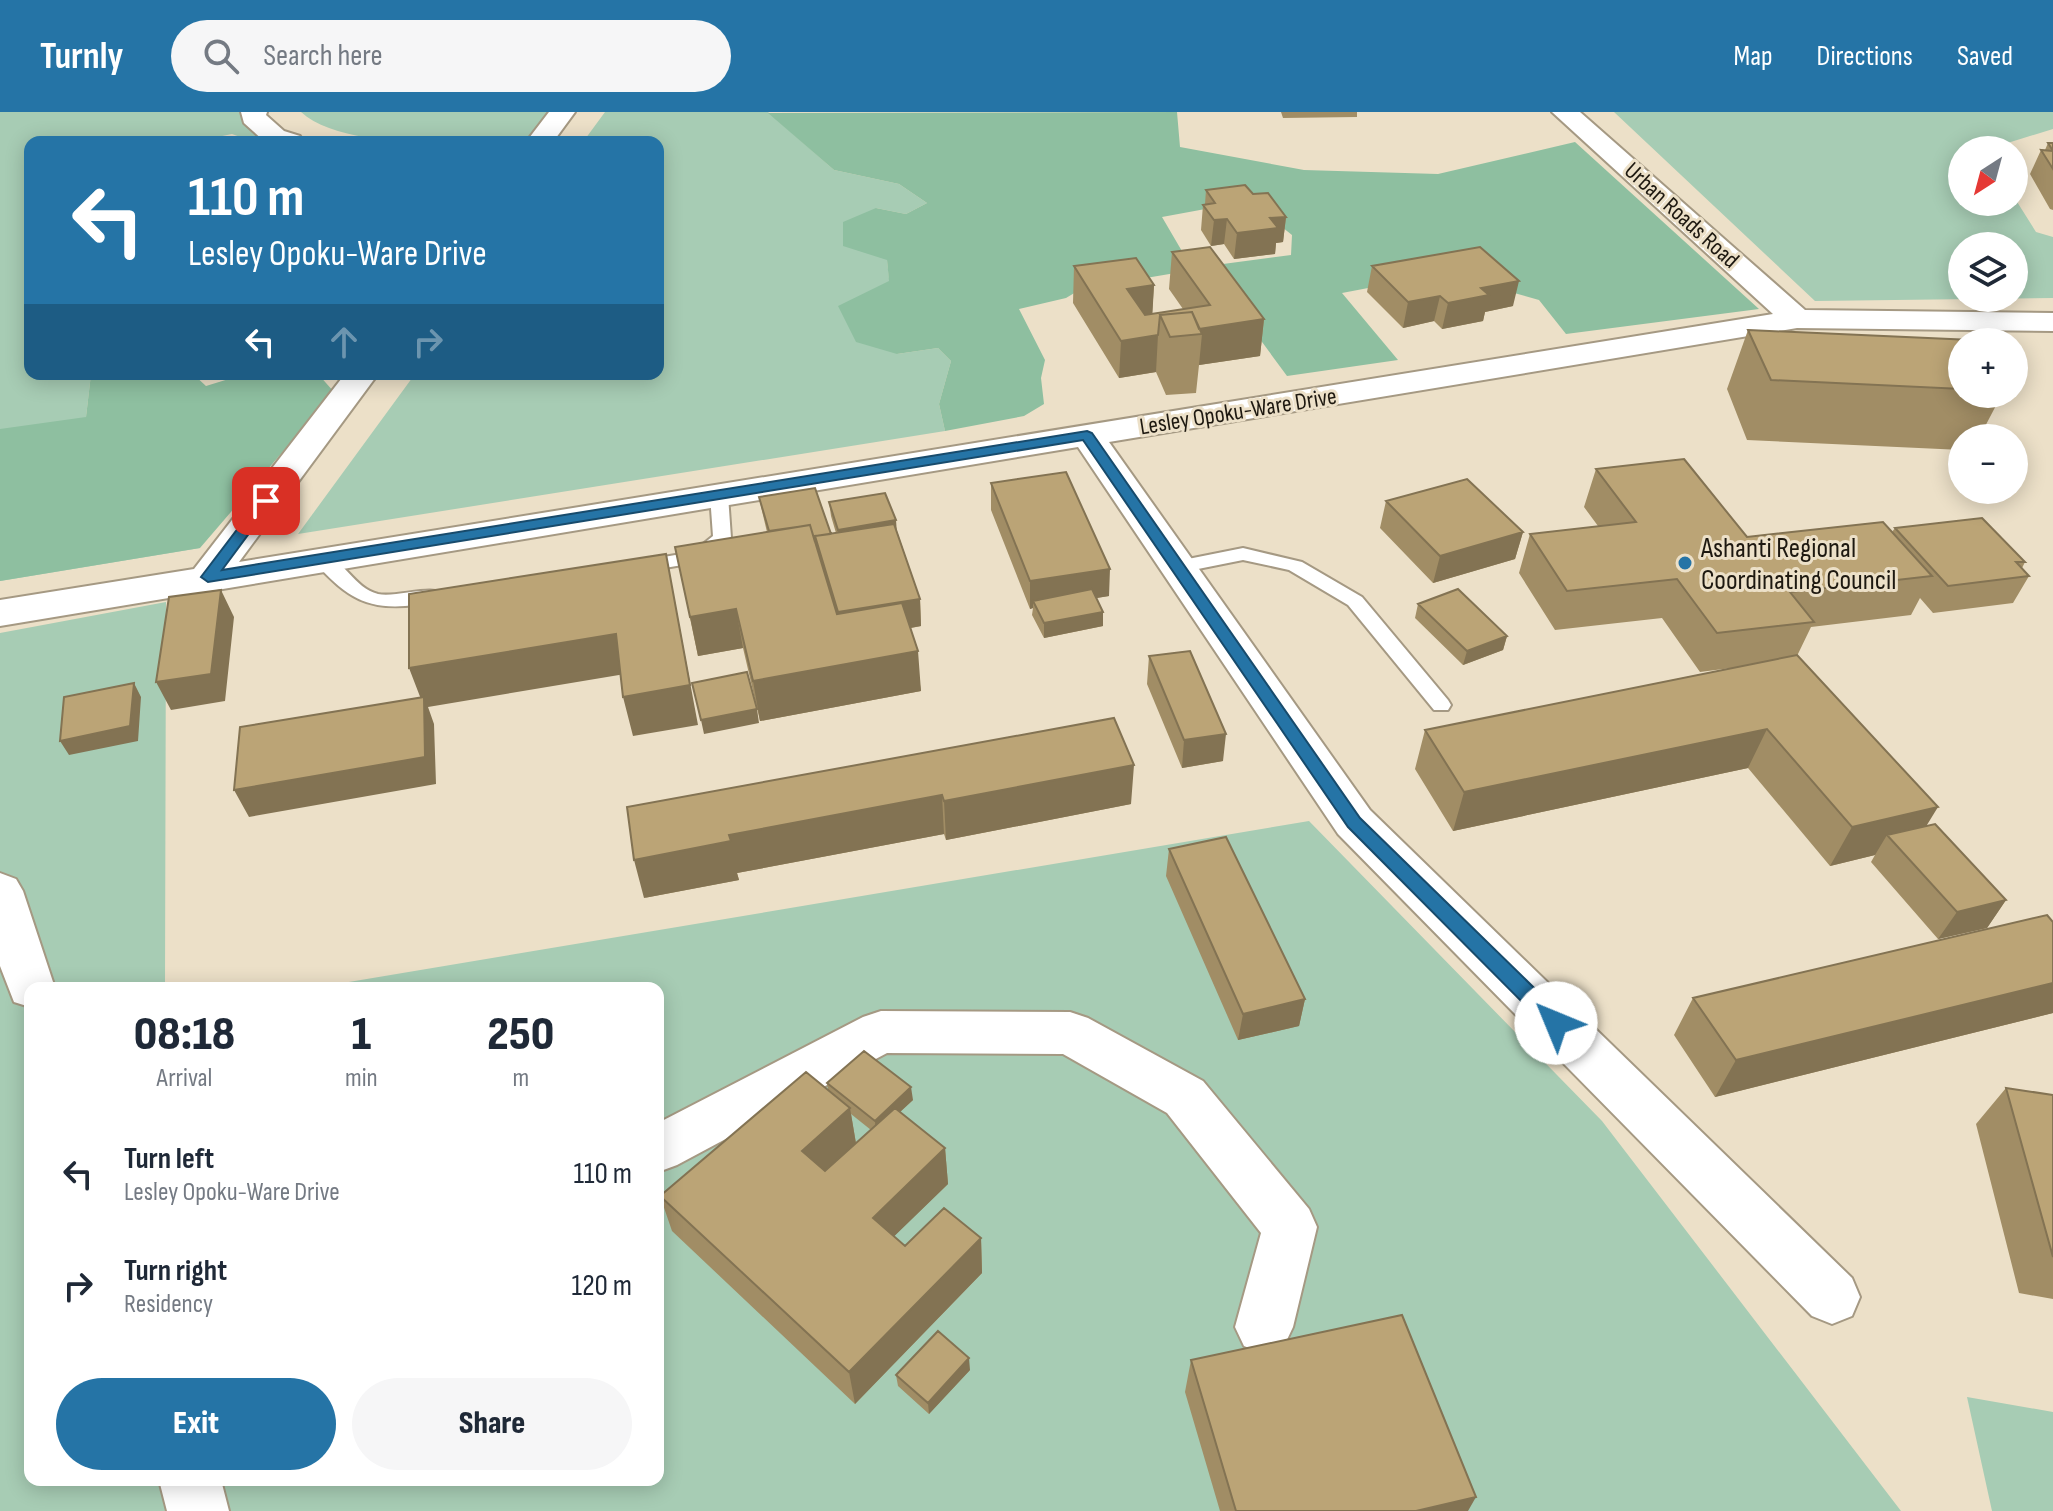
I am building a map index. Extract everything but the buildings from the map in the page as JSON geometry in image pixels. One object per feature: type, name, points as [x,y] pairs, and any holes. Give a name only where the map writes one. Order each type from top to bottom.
[{"type":"street","points":[[254,112],[253,117],[274,136]]},
{"type":"street","points":[[544,136],[562,112]]},
{"type":"street","name":"Urban Roads Road","points":[[1565,112],[1797,319]]},
{"type":"street","name":"Lesley Opoku-Ware Drive","points":[[0,613],[1797,319],[2053,322]]},
{"type":"street","points":[[208,577],[357,380]]},
{"type":"street","points":[[1087,436],[1354,822],[1832,1297]]},
{"type":"street","points":[[0,891],[29,982]]},
{"type":"street","points":[[664,1146],[881,1032],[1070,1033],[1185,1097],[1290,1227],[1264,1327]]},
{"type":"street","points":[[192,1486],[198,1511]]},
{"type":"lane","points":[[621,569],[699,557],[722,538],[719,495]]},
{"type":"lane","points":[[1178,567],[1243,554],[1295,566],[1355,601],[1441,705]]},
{"type":"lane","points":[[322,559],[351,591],[387,603],[449,594]]},
{"type":"green space","points":[[0,112],[248,112],[270,136],[24,136],[24,380],[90,380],[86,417],[1,525],[200,548],[0,581]]},
{"type":"green space","points":[[301,112],[556,112],[538,136],[359,136],[321,125]]},
{"type":"green space","points":[[605,112],[768,112],[834,170],[899,184],[927,203],[906,214],[876,208],[887,260],[897,354],[938,348],[951,361],[939,404],[945,431],[298,534],[411,380],[664,380],[664,136],[587,136]]},
{"type":"green space","points":[[1177,112],[1180,147],[1304,170],[1438,174],[1575,142],[1759,309],[1566,334],[1539,300],[1507,291],[1478,267],[1342,293],[1398,360],[1287,376],[1212,274],[1223,264],[1291,255],[1292,235],[1258,208],[1227,205],[1162,217],[1193,270],[1081,289],[1066,298],[1019,309],[1045,360],[1041,378],[1044,404],[1024,416],[945,431],[939,404],[951,361],[938,348],[897,354],[856,342],[838,306],[889,281],[887,260],[843,246],[843,222],[876,208],[906,214],[927,203],[899,184],[834,170],[768,113]]},
{"type":"green space","points":[[1614,112],[2053,112],[2053,129],[2028,137],[1948,136],[1948,216],[2026,216],[2036,232],[2053,237],[2053,298],[2028,298],[2028,232],[1948,232],[1948,299],[1815,301]]},
{"type":"green space","points":[[90,380],[200,380],[206,386],[226,380],[323,380],[334,392],[200,548],[0,581],[0,429],[86,417]]},
{"type":"green space","points":[[166,602],[165,982],[24,982],[24,1486],[664,1486],[664,982],[349,982],[1309,821],[1602,1121],[1901,1511],[0,1511],[0,633]]},
{"type":"green space","points":[[1967,1397],[2053,1412],[2053,1511],[1992,1511]]},
{"type":"place","name":"Ashanti Regional Coordinating Council","points":[[1685,563]]},
{"type":"route","points":[[266,501],[208,577],[1087,436],[1354,822],[1556,1023]]}]
